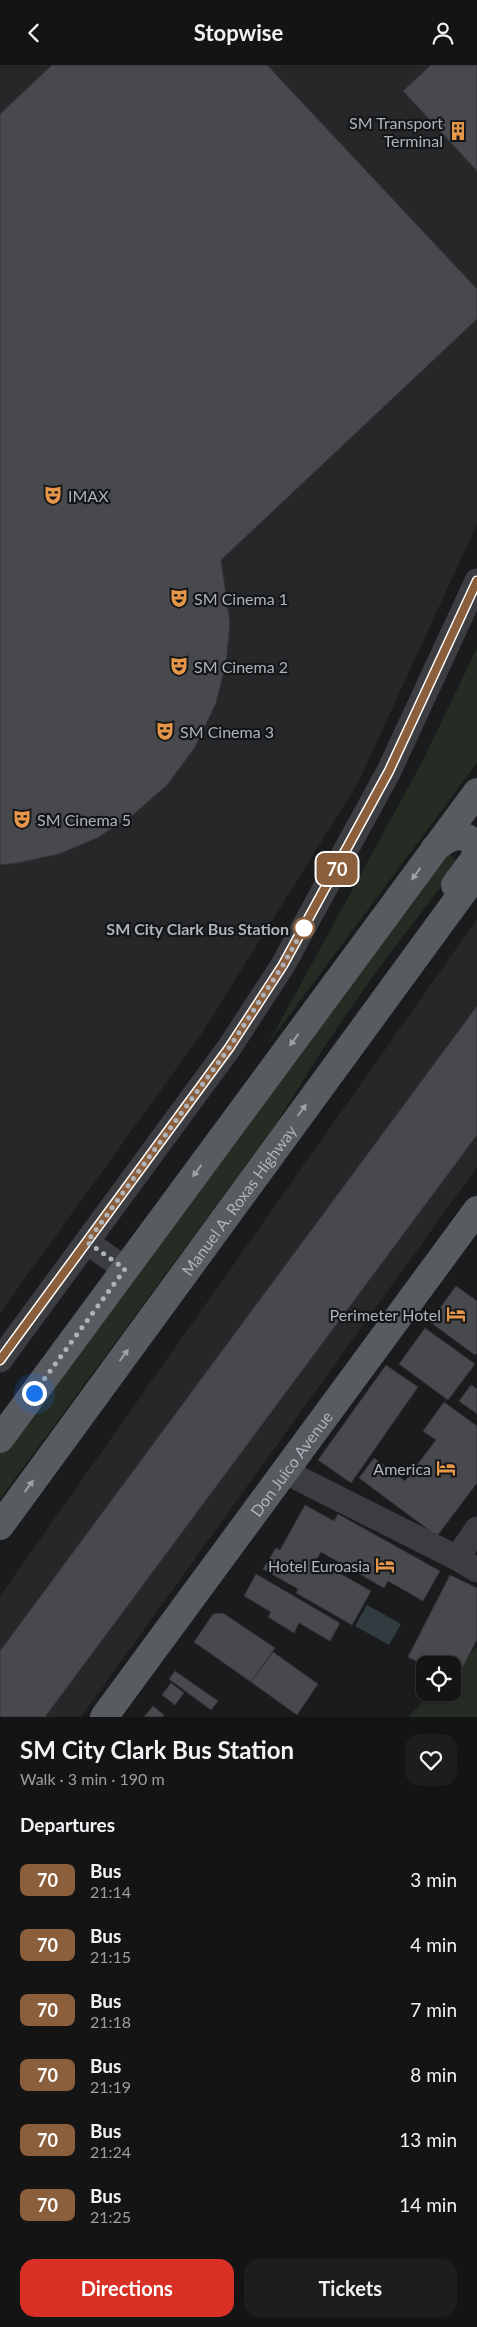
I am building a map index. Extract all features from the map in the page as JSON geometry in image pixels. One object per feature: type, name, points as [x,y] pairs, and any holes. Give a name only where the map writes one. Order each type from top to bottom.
[{"type":"main road","points":[[0,1439],[477,792]]},
{"type":"main road","points":[[335,1065],[339,1045],[476,858],[477,852],[471,840],[458,835],[435,848]]},
{"type":"main road","name":"Manuel A. Roxas Highway","points":[[0,1526],[477,873]]},
{"type":"main road","name":"Don Juico Avenue","points":[[104,1717],[477,1210]]},
{"type":"street","points":[[0,1360],[229,1048],[283,965],[389,771],[477,581]]},
{"type":"street","points":[[87,1242],[125,1269]]},
{"type":"street","points":[[286,1471],[467,1564],[477,1529]]},
{"type":"shaded area","points":[[0,65],[477,65],[477,524],[358,783],[200,1036],[0,1313]]},
{"type":"shaded area","points":[[477,648],[477,763],[268,1044],[422,762]]},
{"type":"shaded area","points":[[450,855],[457,861],[453,871],[376,972],[326,1044],[276,1124],[0,1499],[0,1454],[446,856]]},
{"type":"shaded area","points":[[477,919],[477,1167],[81,1717],[0,1717],[0,1596]]},
{"type":"shaded area","points":[[367,1605],[401,1624],[389,1645],[355,1626]]},
{"type":"shaded area","points":[[477,1647],[477,1717],[408,1717],[424,1701],[461,1701],[461,1664]]},
{"type":"building","points":[[52,65],[267,65],[477,289],[477,319],[221,560],[230,623],[226,663],[216,703],[195,747],[168,784],[133,815],[97,838],[59,854],[0,865],[0,114]]},
{"type":"building","name":"SM Transport Terminal","points":[[431,65],[477,65],[477,171],[403,91]]},
{"type":"building","points":[[477,1006],[477,1135],[45,1717],[0,1717],[0,1651]]},
{"type":"building","points":[[456,1286],[477,1301],[477,1353],[475,1355],[430,1322]]},
{"type":"building","points":[[425,1328],[475,1364],[448,1400],[399,1364]]},
{"type":"building","points":[[386,1365],[418,1387],[351,1483],[318,1460]]},
{"type":"building","points":[[471,1385],[477,1389],[477,1414],[459,1401]]},
{"type":"building","name":"America","points":[[444,1402],[477,1426],[477,1483],[437,1536],[359,1478],[374,1458],[405,1481],[436,1440],[423,1431]]},
{"type":"building","name":"Hotel Euroasia","points":[[305,1505],[334,1521],[338,1514],[440,1571],[423,1601],[388,1581],[384,1588],[321,1552],[316,1560],[371,1591],[352,1625],[296,1593],[298,1589],[263,1569],[276,1548],[280,1550]]},
{"type":"building","points":[[256,1574],[340,1623],[330,1641],[299,1623],[294,1633],[268,1617],[271,1612],[244,1596]]},
{"type":"building","points":[[450,1575],[477,1588],[477,1640],[461,1670],[461,1656],[416,1656],[416,1661],[408,1657]]},
{"type":"building","points":[[223,1613],[275,1648],[251,1682],[194,1642],[213,1614]]},
{"type":"building","points":[[273,1652],[318,1684],[297,1715],[251,1682]]},
{"type":"building","points":[[175,1671],[218,1701],[211,1710],[169,1679]]},
{"type":"building","points":[[171,1683],[184,1693],[175,1705],[162,1695]]},
{"type":"building","points":[[153,1706],[164,1715],[162,1717],[144,1717]]},
{"type":"bus line","name":"70","points":[[0,1360],[229,1048],[283,965],[367,815],[477,581]]},
{"type":"place","name":"SM Transport Terminal","points":[[458,131]]},
{"type":"place","name":"IMAX","points":[[53,495]]},
{"type":"place","name":"SM Cinema 1","points":[[179,598]]},
{"type":"place","name":"SM Cinema 2","points":[[179,666]]},
{"type":"place","name":"SM Cinema 3","points":[[165,731]]},
{"type":"place","name":"SM Cinema 5","points":[[22,819]]},
{"type":"place","name":"SM City Clark Bus Station","points":[[304,928]]},
{"type":"place","name":"Perimeter Hotel","points":[[456,1314]]},
{"type":"place","name":"America","points":[[446,1468]]},
{"type":"place","name":"Hotel Euroasia","points":[[385,1565]]},
{"type":"route","points":[[34,1393],[125,1269],[87,1242],[229,1048],[283,965],[304,928]]}]
